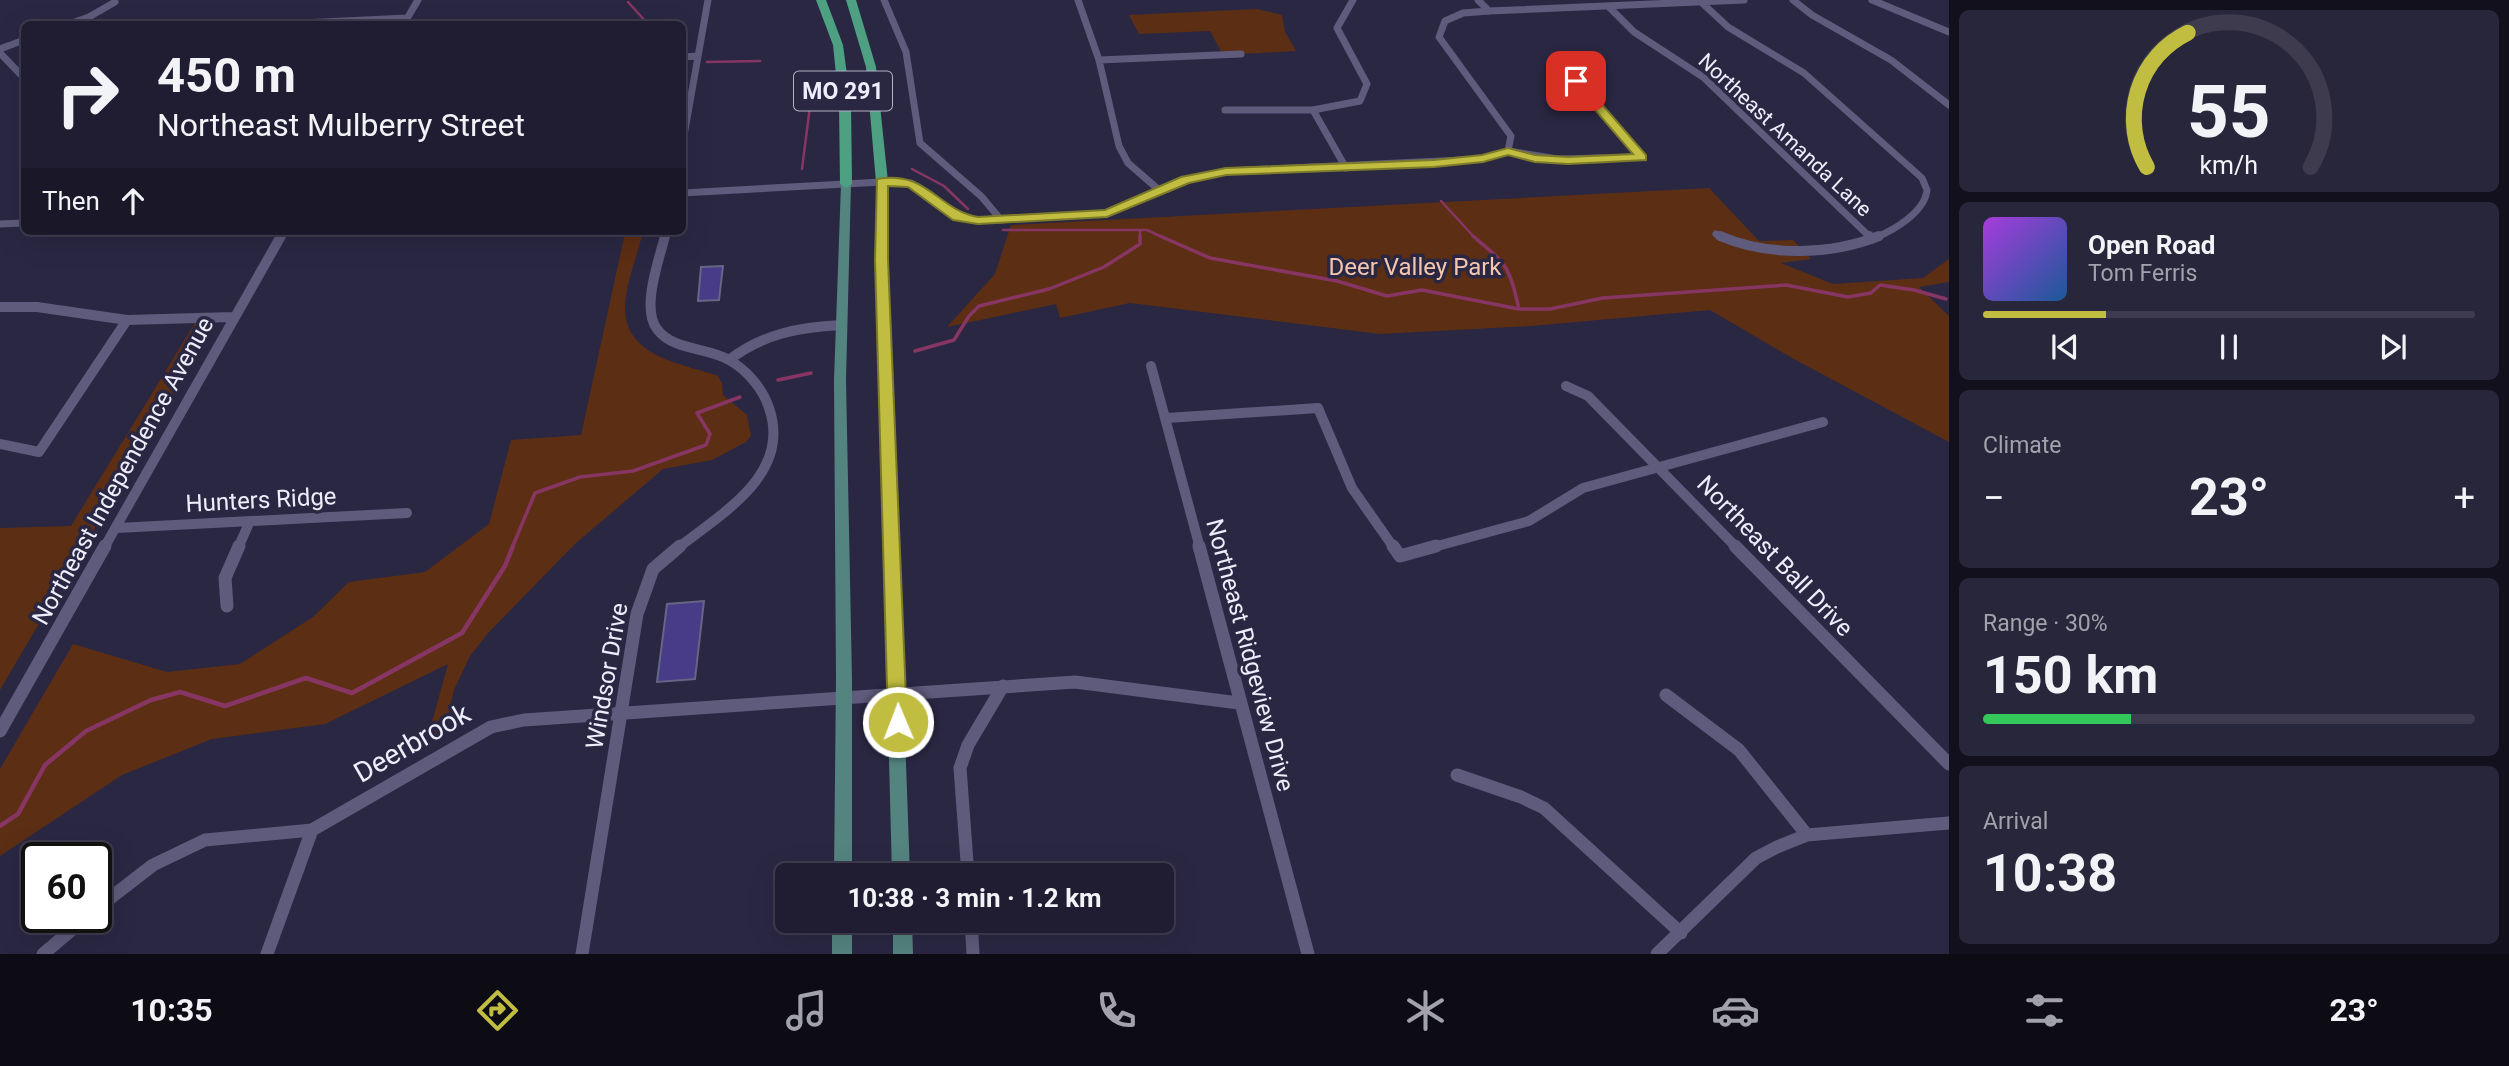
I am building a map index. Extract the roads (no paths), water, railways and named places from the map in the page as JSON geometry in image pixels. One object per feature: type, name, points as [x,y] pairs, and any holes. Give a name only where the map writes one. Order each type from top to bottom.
[{"type":"highway","name":"MO 291","points":[[821,0],[838,45],[845,104],[846,184]]},
{"type":"highway","name":"MO 291","points":[[851,0],[866,40],[873,72],[882,182]]},
{"type":"main road","name":"MO 291","points":[[882,182],[882,260],[901,863]]},
{"type":"main road","name":"MO 291","points":[[843,863],[841,325],[846,184]]},
{"type":"main road","points":[[842,933],[842,954]]},
{"type":"main road","points":[[902,933],[903,954]]},
{"type":"street","points":[[405,21],[418,0]]},
{"type":"street","points":[[686,115],[708,0]]},
{"type":"street","points":[[884,0],[906,52],[920,143],[982,197],[1001,220]]},
{"type":"street","points":[[1078,0],[1099,60],[1119,146],[1128,163],[1159,190]]},
{"type":"street","points":[[1225,110],[1313,110],[1360,101],[1367,89],[1337,28],[1353,0]]},
{"type":"street","points":[[1478,0],[1489,11]]},
{"type":"street","points":[[1508,152],[1511,136],[1438,37],[1444,21],[1463,13],[1489,11],[1744,0]]},
{"type":"street","points":[[1793,0],[1812,15],[1891,60],[1949,105]]},
{"type":"street","points":[[1872,0],[1949,32]]},
{"type":"street","points":[[78,21],[115,2]]},
{"type":"street","points":[[1700,2],[1728,27],[1804,74],[1923,177],[1928,190],[1926,203],[1886,233],[1856,245],[1793,250],[1737,244],[1716,234]]},
{"type":"street","name":"Northeast Amanda Lane","points":[[1608,6],[1634,32],[1703,77],[1872,239]]},
{"type":"street","points":[[21,41],[0,51],[21,75]]},
{"type":"street","points":[[1099,60],[1241,54]]},
{"type":"street","points":[[686,57],[698,57]]},
{"type":"street","points":[[686,193],[882,182],[911,183],[958,217],[978,221],[1107,213],[1186,180],[1226,171],[1346,168],[1483,159],[1508,152],[1568,161],[1642,157],[1559,62]]},
{"type":"street","points":[[1313,110],[1346,168]]},
{"type":"street","points":[[0,224],[21,223]]},
{"type":"street","name":"Northeast Independence Avenue","points":[[0,731],[282,235]]},
{"type":"street","name":"Windsor Drive","points":[[582,954],[637,614],[653,569],[747,490],[769,464],[775,440],[775,420],[757,385],[729,360],[681,345],[661,332],[653,322],[651,304],[665,235]]},
{"type":"street","points":[[0,307],[37,307],[127,320],[233,317]]},
{"type":"street","points":[[0,444],[39,452],[127,320]]},
{"type":"street","points":[[729,360],[744,347],[782,331],[841,325]]},
{"type":"street","name":"Northeast Ridgeview Drive","points":[[1151,366],[1308,954]]},
{"type":"street","name":"Northeast Ball Drive","points":[[1566,386],[1587,396],[1949,764]]},
{"type":"street","points":[[1167,418],[1318,408],[1352,488],[1400,556],[1529,521],[1583,488],[1823,422]]},
{"type":"street","name":"Hunters Ridge","points":[[117,528],[407,513]]},
{"type":"street","points":[[227,606],[225,578],[250,521]]},
{"type":"street","name":"Deerbrook","points":[[112,897],[153,865],[205,840],[312,830],[491,727],[524,720],[1003,686],[1114,684],[1183,699],[1239,703]]},
{"type":"street","points":[[967,863],[960,768],[968,745],[1003,686]]},
{"type":"street","points":[[1666,695],[1739,750],[1807,835]]},
{"type":"street","points":[[1457,775],[1521,797],[1544,808],[1681,933]]},
{"type":"street","points":[[1657,954],[1756,858],[1807,835],[1949,823]]},
{"type":"street","points":[[267,954],[312,830]]},
{"type":"street","points":[[43,954],[68,933]]},
{"type":"street","points":[[972,933],[973,954]]},
{"type":"waterway","points":[[628,2],[645,21]]},
{"type":"waterway","points":[[707,62],[760,61]]},
{"type":"waterway","points":[[802,169],[810,106]]},
{"type":"waterway","points":[[912,169],[944,186],[968,209]]},
{"type":"waterway","points":[[1441,201],[1474,237]]},
{"type":"waterway","points":[[1003,230],[1140,230]]},
{"type":"waterway","points":[[915,351],[954,340],[969,316],[979,306],[1049,289],[1104,267],[1140,244],[1140,230]]},
{"type":"waterway","points":[[1140,230],[1147,230],[1164,238]]},
{"type":"waterway","points":[[1160,236],[1210,258],[1337,281],[1387,296],[1422,290],[1519,309]]},
{"type":"waterway","points":[[1474,237],[1505,267],[1519,309]]},
{"type":"waterway","points":[[1519,309],[1550,309],[1603,298],[1786,285],[1848,297],[1871,293],[1880,285],[1914,290],[1946,299]]},
{"type":"waterway","points":[[778,380],[811,373]]},
{"type":"waterway","points":[[512,548],[535,493],[580,477],[633,471],[706,445],[710,434],[697,413],[740,397]]},
{"type":"waterway","points":[[0,826],[18,814],[45,765],[86,731],[151,700],[180,692],[225,706],[306,678],[352,693],[462,633],[505,566],[513,546]]},
{"type":"park label","name":"Deer Valley Park","points":[[1415,267]]}]
